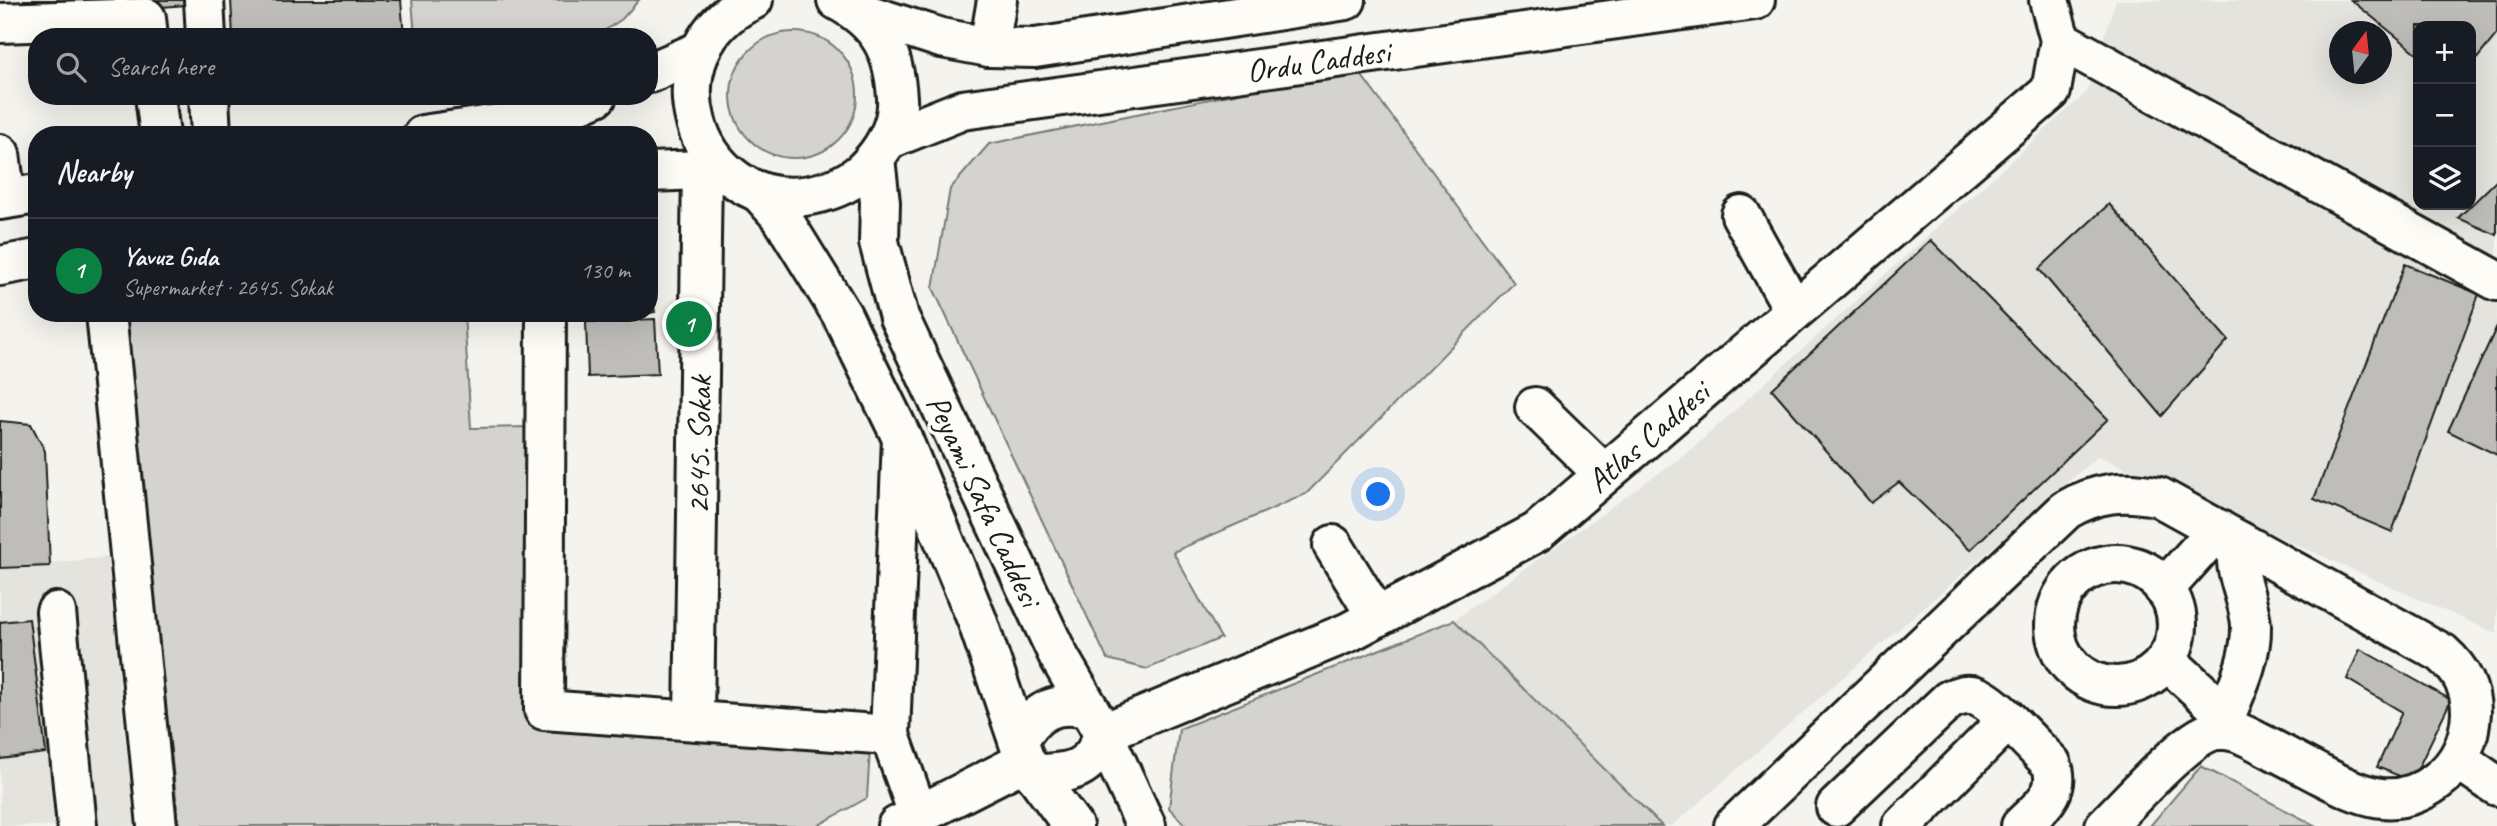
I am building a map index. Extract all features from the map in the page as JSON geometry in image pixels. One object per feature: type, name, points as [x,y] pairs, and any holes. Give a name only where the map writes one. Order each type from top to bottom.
[{"type":"street","points":[[204,0],[206,28]]},
{"type":"street","points":[[658,66],[709,26],[753,0]]},
{"type":"street","points":[[989,47],[997,0]]},
{"type":"street","name":"Ordu Caddesi","points":[[847,6],[941,38],[989,47],[1035,48],[1346,0]]},
{"type":"street","name":"Ordu Caddesi","points":[[881,150],[962,110],[1755,0]]},
{"type":"street","name":"Atlas Caddesi","points":[[1096,721],[1349,632],[1537,532],[2051,90],[2060,40],[2049,0]]},
{"type":"street","points":[[658,173],[731,179],[790,197],[822,194],[851,181],[881,150],[897,106],[895,70],[881,37],[847,6]]},
{"type":"street","points":[[0,23],[146,18],[147,28]]},
{"type":"street","name":"Peyami Safa Caddesi","points":[[709,26],[691,84],[694,119],[708,151],[731,179],[782,218],[842,315],[902,438],[976,620],[1026,758],[1073,826]]},
{"type":"street","points":[[2060,40],[2497,281]]},
{"type":"street","points":[[156,105],[159,126]]},
{"type":"street","points":[[209,105],[211,126]]},
{"type":"street","points":[[482,126],[514,121],[571,105]]},
{"type":"street","name":"Peyami Safa Caddesi","points":[[881,150],[879,242],[899,317],[1058,655],[1096,721],[1146,826]]},
{"type":"street","points":[[0,154],[14,198]]},
{"type":"street","name":"2645. Sokak","points":[[694,720],[731,179]]},
{"type":"street","points":[[1741,215],[1794,310]]},
{"type":"street","points":[[0,266],[28,261]]},
{"type":"street","points":[[108,322],[157,826]]},
{"type":"street","points":[[546,322],[544,710],[890,735]]},
{"type":"street","points":[[1535,407],[1604,474]]},
{"type":"street","points":[[902,438],[890,735],[908,820],[1026,758]]},
{"type":"street","points":[[1734,826],[2066,510],[2081,501],[2116,492],[2138,492],[2159,497],[2442,653],[2454,663],[2463,676],[2470,695],[2471,714],[2459,760],[2446,775],[2429,787],[2410,795],[2376,798],[2359,794],[2242,734],[2218,726],[2160,667]]},
{"type":"street","points":[[2157,581],[2219,530]]},
{"type":"street","points":[[2105,826],[2191,742],[2218,726],[2246,659],[2251,630],[2250,614],[2236,551],[2219,530]]},
{"type":"street","points":[[2033,541],[2069,586]]},
{"type":"street","points":[[1333,545],[1377,617]]},
{"type":"street","points":[[2114,564],[2129,566],[2157,581],[2174,605],[2177,620],[2177,635],[2160,667],[2140,682],[2110,687],[2095,684],[2069,666],[2055,639],[2054,623],[2069,586],[2099,566],[2114,564]]},
{"type":"street","points":[[56,612],[77,826]]},
{"type":"street","points":[[1797,766],[1846,819],[1949,700],[1959,695],[1980,697],[2051,763],[2055,782],[2052,793],[2021,826]]},
{"type":"street","points":[[1074,705],[1096,721],[1100,746],[1092,759],[1078,768],[1059,774],[1026,758],[1033,719],[1053,707],[1074,705]]},
{"type":"street","points":[[1902,826],[2016,729]]},
{"type":"street","points":[[1934,826],[2016,729]]},
{"type":"street","points":[[2459,760],[2497,786]]},
{"type":"shaded area","points":[[412,0],[639,0],[622,19],[608,28],[414,28]]},
{"type":"shaded area","points":[[2116,0],[2497,0],[2497,634],[2098,456],[1672,826],[1662,826],[1454,620],[1691,450],[2086,93]]},
{"type":"shaded area","points":[[794,32],[818,37],[838,51],[852,71],[857,95],[852,119],[838,139],[818,153],[794,158],[770,153],[750,139],[736,119],[731,95],[736,71],[750,51],[770,37]]},
{"type":"shaded area","points":[[1357,69],[1514,283],[1306,494],[1173,552],[1221,638],[1147,669],[1107,659],[933,288],[950,189],[989,144]]},
{"type":"shaded area","points":[[125,322],[465,322],[471,428],[532,427],[535,723],[870,750],[867,798],[817,826],[179,826]]},
{"type":"shaded area","points":[[107,557],[134,826],[0,826],[0,569]]},
{"type":"shaded area","points":[[1454,620],[1662,826],[1186,826],[1169,808],[1179,729]]},
{"type":"shaded area","points":[[2201,766],[2316,826],[2150,826]]},
{"type":"building","points":[[24,0],[198,0],[198,4],[25,18]]},
{"type":"building","points":[[231,0],[401,0],[403,28],[233,28]]},
{"type":"building","points":[[2351,0],[2497,0],[2497,34],[2476,60],[2476,21],[2413,21],[2413,50],[2392,33],[2392,21],[2377,21]]},
{"type":"building","points":[[2497,180],[2497,235],[2458,218],[2466,210],[2476,210],[2476,200]]},
{"type":"building","points":[[2109,204],[2228,340],[2162,416],[2039,269]]},
{"type":"building","points":[[1931,240],[2108,419],[1970,550],[1899,482],[1871,503],[1772,389]]},
{"type":"building","points":[[2405,264],[2479,294],[2392,532],[2314,499]]},
{"type":"building","points":[[586,322],[655,322],[658,374],[588,377]]},
{"type":"building","points":[[2497,326],[2497,455],[2448,431]]},
{"type":"building","points":[[0,421],[31,424],[45,451],[50,566],[0,568]]},
{"type":"building","points":[[29,619],[46,753],[0,759],[0,622]]},
{"type":"building","points":[[2360,649],[2451,700],[2412,781],[2377,767],[2402,712],[2347,679]]},
{"type":"place","name":"Yavuz Gıda","points":[[689,324]]}]
